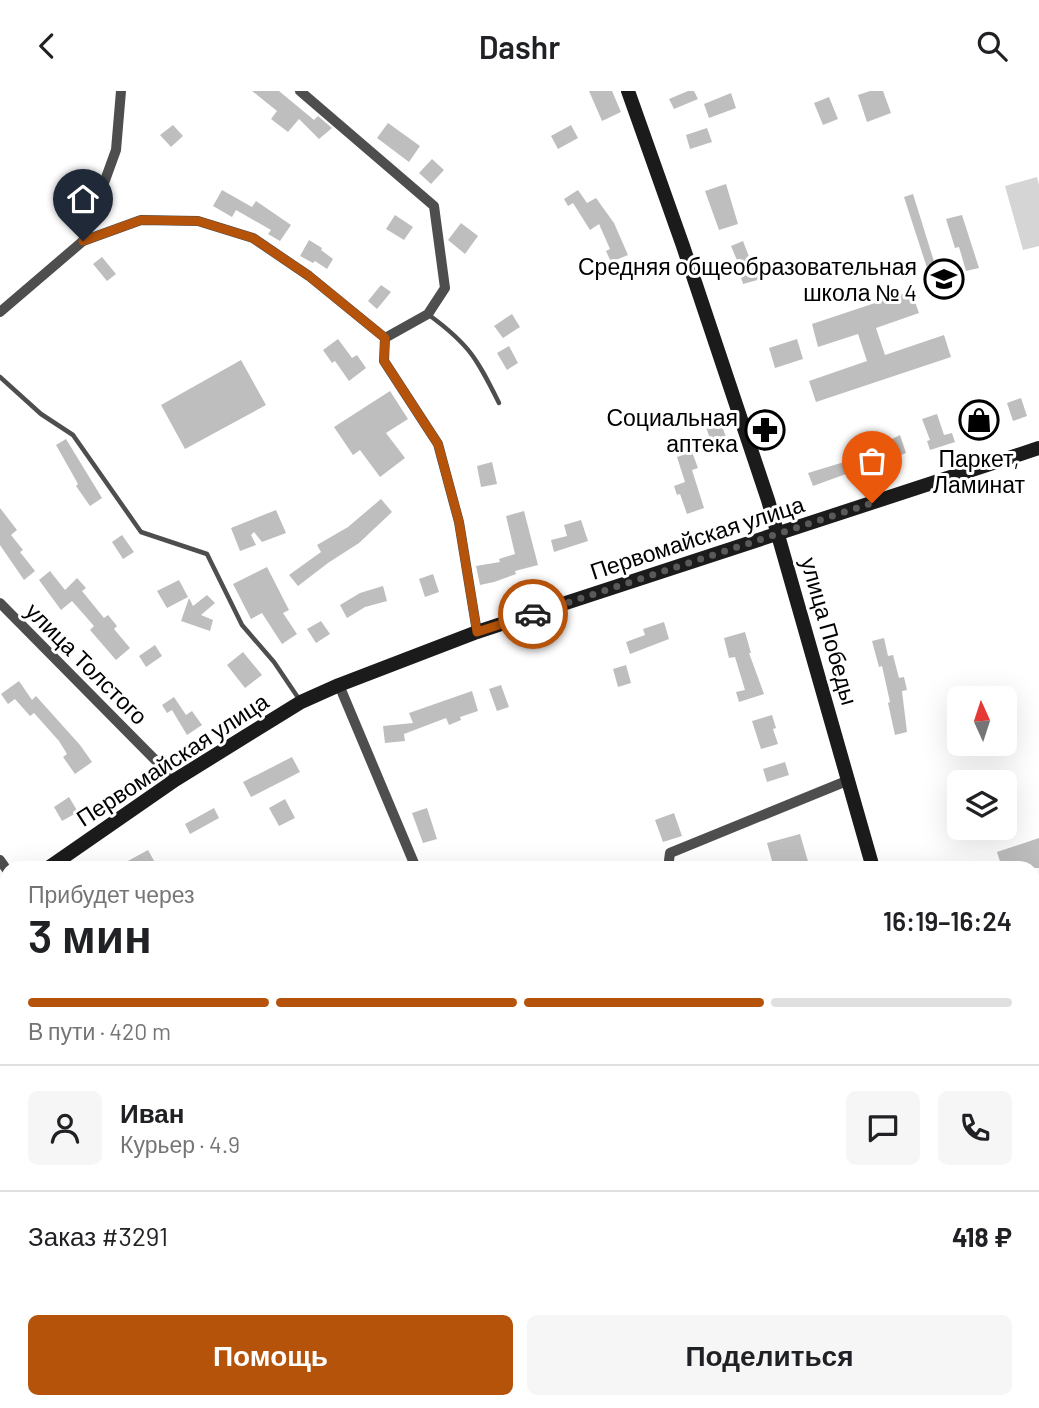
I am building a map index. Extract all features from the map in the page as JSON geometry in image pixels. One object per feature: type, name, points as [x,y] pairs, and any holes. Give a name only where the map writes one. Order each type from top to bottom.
[{"type":"main road","name":"улица Победы","points":[[628,91],[683,246],[778,534],[871,861]]},
{"type":"main road","name":"Первомайская улица","points":[[58,861],[175,780],[301,702],[339,685],[477,632],[1039,448]]},
{"type":"street","points":[[300,91],[434,206],[445,288],[428,314],[385,338]]},
{"type":"street","points":[[83,241],[116,150],[122,94]]},
{"type":"street","points":[[0,312],[83,241],[141,220],[198,221],[253,238],[309,276],[385,338]]},
{"type":"street","points":[[385,338],[384,361],[438,444],[459,522],[477,632]]},
{"type":"street","name":"улица Толстого","points":[[0,603],[175,780]]},
{"type":"street","points":[[339,685],[413,861]]},
{"type":"street","points":[[669,861],[670,853],[849,781]]},
{"type":"lane","points":[[428,314],[458,336],[478,359],[499,403]]},
{"type":"lane","points":[[0,377],[41,414],[72,435],[141,532],[207,554],[243,625],[274,662],[301,702]]},
{"type":"shaded area","points":[[1037,177],[1039,246],[1023,250],[1005,186]]},
{"type":"building","points":[[252,91],[279,91],[314,120],[318,116],[332,128],[319,139],[299,119],[288,132],[271,119],[277,111]]},
{"type":"building","points":[[589,91],[612,91],[621,112],[602,121]]},
{"type":"building","points":[[694,91],[698,99],[674,109],[669,99]]},
{"type":"building","points":[[883,91],[891,113],[867,122],[858,95]]},
{"type":"building","points":[[731,93],[736,108],[709,118],[704,104]]},
{"type":"building","points":[[829,97],[838,119],[823,125],[814,103]]},
{"type":"building","points":[[388,123],[420,146],[409,162],[377,138]]},
{"type":"building","points":[[173,125],[183,136],[171,147],[160,135]]},
{"type":"building","points":[[571,125],[578,138],[558,149],[551,136]]},
{"type":"building","points":[[707,128],[712,142],[690,149],[686,135]]},
{"type":"building","points":[[432,159],[444,170],[431,184],[419,173]]},
{"type":"building","points":[[726,184],[738,224],[719,230],[705,191]]},
{"type":"building","points":[[222,190],[252,207],[256,201],[291,225],[280,241],[268,234],[271,230],[236,210],[232,217],[213,206]]},
{"type":"building","points":[[578,190],[587,203],[596,198],[614,223],[628,255],[611,262],[606,251],[610,249],[599,224],[590,230],[573,203],[568,206],[564,199]]},
{"type":"building","points":[[913,194],[937,271],[929,274],[904,197]]},
{"type":"building","points":[[395,215],[413,227],[404,240],[386,229]]},
{"type":"building","points":[[962,215],[979,268],[966,271],[946,219]]},
{"type":"building","points":[[461,223],[478,236],[465,254],[448,240]]},
{"type":"building","points":[[309,240],[333,259],[327,269],[300,256]]},
{"type":"building","points":[[743,241],[753,267],[758,265],[761,279],[743,284],[739,271],[741,270],[731,246]]},
{"type":"building","points":[[102,257],[116,274],[107,281],[93,264]]},
{"type":"building","points":[[381,285],[391,292],[377,309],[368,301]]},
{"type":"building","points":[[911,291],[919,313],[876,328],[885,355],[944,335],[951,357],[816,402],[809,381],[867,361],[858,334],[818,347],[812,324]]},
{"type":"building","points":[[512,314],[520,327],[503,338],[494,326]]},
{"type":"building","points":[[338,339],[352,358],[357,355],[366,368],[349,381],[335,361],[332,363],[323,350]]},
{"type":"building","points":[[797,339],[803,359],[775,368],[769,348]]},
{"type":"building","points":[[509,346],[518,363],[507,370],[497,353]]},
{"type":"building","points":[[241,360],[266,405],[185,449],[161,405]]},
{"type":"building","points":[[390,391],[408,419],[386,433],[405,458],[380,477],[360,450],[353,455],[334,427]]},
{"type":"building","points":[[1021,398],[1027,416],[1013,421],[1007,403]]},
{"type":"building","name":"Паркет, Ламинат","points":[[989,408],[993,424],[969,431],[964,415]]},
{"type":"building","points":[[937,414],[944,435],[952,433],[955,442],[930,450],[927,441],[930,440],[922,419]]},
{"type":"building","points":[[721,423],[727,440],[712,445],[706,427]]},
{"type":"building","points":[[900,435],[906,453],[878,464],[872,449]]},
{"type":"building","points":[[66,439],[102,498],[90,506],[76,486],[78,484],[56,445]]},
{"type":"building","points":[[692,452],[698,468],[692,470],[704,508],[687,514],[674,486],[685,482],[677,457]]},
{"type":"building","points":[[854,459],[857,470],[813,486],[808,473]]},
{"type":"building","points":[[492,462],[497,484],[481,487],[477,466]]},
{"type":"building","points":[[381,499],[392,512],[359,543],[298,586],[289,575],[321,552],[317,545],[348,527]]},
{"type":"building","points":[[0,508],[17,530],[11,535],[35,571],[24,580],[0,545]]},
{"type":"building","points":[[276,510],[286,533],[262,542],[254,532],[251,535],[256,545],[240,551],[231,528]]},
{"type":"building","points":[[524,511],[538,565],[480,585],[476,566],[500,562],[499,559],[515,554],[506,516]]},
{"type":"building","points":[[581,520],[588,541],[554,552],[551,540],[567,536],[564,525]]},
{"type":"building","points":[[122,535],[134,552],[123,559],[112,542]]},
{"type":"building","points":[[267,567],[289,610],[283,613],[297,634],[282,644],[262,613],[251,619],[233,584]]},
{"type":"building","points":[[50,571],[65,590],[77,578],[86,588],[82,591],[104,618],[108,615],[117,626],[114,629],[130,648],[116,660],[90,630],[94,626],[72,601],[61,610],[39,580]]},
{"type":"building","points":[[433,574],[439,592],[425,597],[419,579]]},
{"type":"building","points":[[179,580],[188,597],[167,608],[157,591]]},
{"type":"building","points":[[383,586],[387,601],[365,607],[347,618],[340,605],[360,593]]},
{"type":"building","points":[[207,595],[215,603],[201,615],[213,620],[210,631],[181,621],[189,598],[193,606]]},
{"type":"building","points":[[321,621],[330,634],[316,643],[307,629]]},
{"type":"building","points":[[664,622],[669,639],[630,654],[626,642],[645,635],[643,629]]},
{"type":"building","points":[[745,632],[749,653],[764,694],[739,702],[736,692],[745,690],[735,657],[729,658],[724,638]]},
{"type":"building","points":[[884,638],[888,656],[893,655],[899,678],[904,677],[907,690],[902,691],[907,732],[895,735],[882,666],[879,667],[872,641]]},
{"type":"building","points":[[155,645],[162,656],[146,667],[139,656]]},
{"type":"building","points":[[243,652],[262,675],[245,688],[227,665]]},
{"type":"building","points":[[626,665],[631,683],[618,687],[613,669]]},
{"type":"building","points":[[19,681],[32,700],[36,696],[92,762],[75,774],[63,757],[67,754],[59,741],[34,713],[30,716],[15,699],[8,704],[1,694]]},
{"type":"building","points":[[501,685],[509,707],[497,711],[489,689]]},
{"type":"building","points":[[472,691],[478,711],[460,717],[461,720],[449,725],[446,718],[404,734],[405,741],[385,743],[383,726],[413,723],[409,713]]},
{"type":"building","points":[[174,697],[186,715],[192,711],[202,725],[187,735],[172,710],[167,713],[162,705]]},
{"type":"building","points":[[772,715],[778,744],[761,749],[752,721]]},
{"type":"building","points":[[292,757],[300,772],[251,797],[243,782]]},
{"type":"building","points":[[785,762],[789,775],[767,782],[763,769]]},
{"type":"building","points":[[69,797],[78,812],[62,821],[54,807]]},
{"type":"building","points":[[285,799],[295,818],[279,826],[269,808]]},
{"type":"building","points":[[214,808],[219,818],[190,834],[185,824]]},
{"type":"building","points":[[427,808],[437,839],[423,843],[412,813]]},
{"type":"building","points":[[674,813],[682,836],[663,842],[655,820]]},
{"type":"building","points":[[800,834],[808,861],[772,861],[767,843]]},
{"type":"building","points":[[1039,838],[1039,861],[1000,861],[997,852]]},
{"type":"building","points":[[148,850],[154,861],[128,861]]},
{"type":"way so far","points":[[533,614],[872,503]]},
{"type":"place","name":"Средняя общеобразовательная школа № 4","points":[[944,279]]},
{"type":"place","name":"Паркет, Ламинат","points":[[979,420]]},
{"type":"place","name":"Социальная аптека","points":[[765,430]]},
{"type":"route","points":[[83,241],[141,220],[198,221],[253,238],[309,276],[385,338],[384,361],[438,444],[459,522],[477,632],[533,614]]}]
